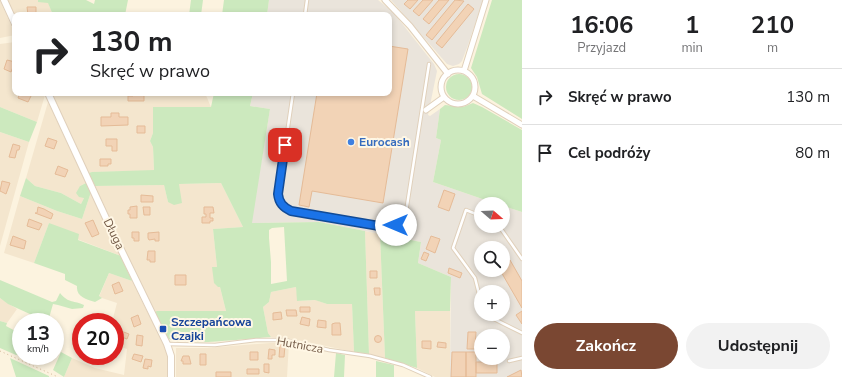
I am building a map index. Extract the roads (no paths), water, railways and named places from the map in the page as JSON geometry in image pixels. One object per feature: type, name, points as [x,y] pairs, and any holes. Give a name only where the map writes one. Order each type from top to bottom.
[{"type":"street","points":[[4,0],[12,17]]},
{"type":"street","points":[[385,0],[414,30],[448,74]]},
{"type":"street","points":[[464,71],[486,0]]},
{"type":"street","points":[[458,70],[464,71],[472,77],[474,81],[475,91],[473,96],[464,103],[459,104],[448,101],[442,92],[442,82],[448,74],[458,70]]},
{"type":"street","name":"Długa","points":[[49,96],[111,229],[167,344],[171,356],[171,377]]},
{"type":"street","points":[[473,96],[522,125]]},
{"type":"street","points":[[424,110],[444,97]]},
{"type":"lane","points":[[305,12],[307,0]]},
{"type":"lane","points":[[293,96],[278,194],[282,205],[291,211],[385,227],[396,225],[400,222],[406,212],[424,110],[428,64]]},
{"type":"lane","points":[[474,213],[466,210],[453,248],[475,278],[477,285]]},
{"type":"lane","points":[[504,233],[522,259]]},
{"type":"lane","points":[[498,321],[522,333]]},
{"type":"lane","name":"Hutnicza","points":[[167,344],[215,346],[256,340],[285,340],[329,350],[370,356],[403,365],[430,377]]},
{"type":"lane","points":[[510,361],[522,358]]},
{"type":"place","name":"Eurocash","points":[[351,142]]},
{"type":"place","name":"Szczepańcowa Czajki","points":[[163,329]]}]
